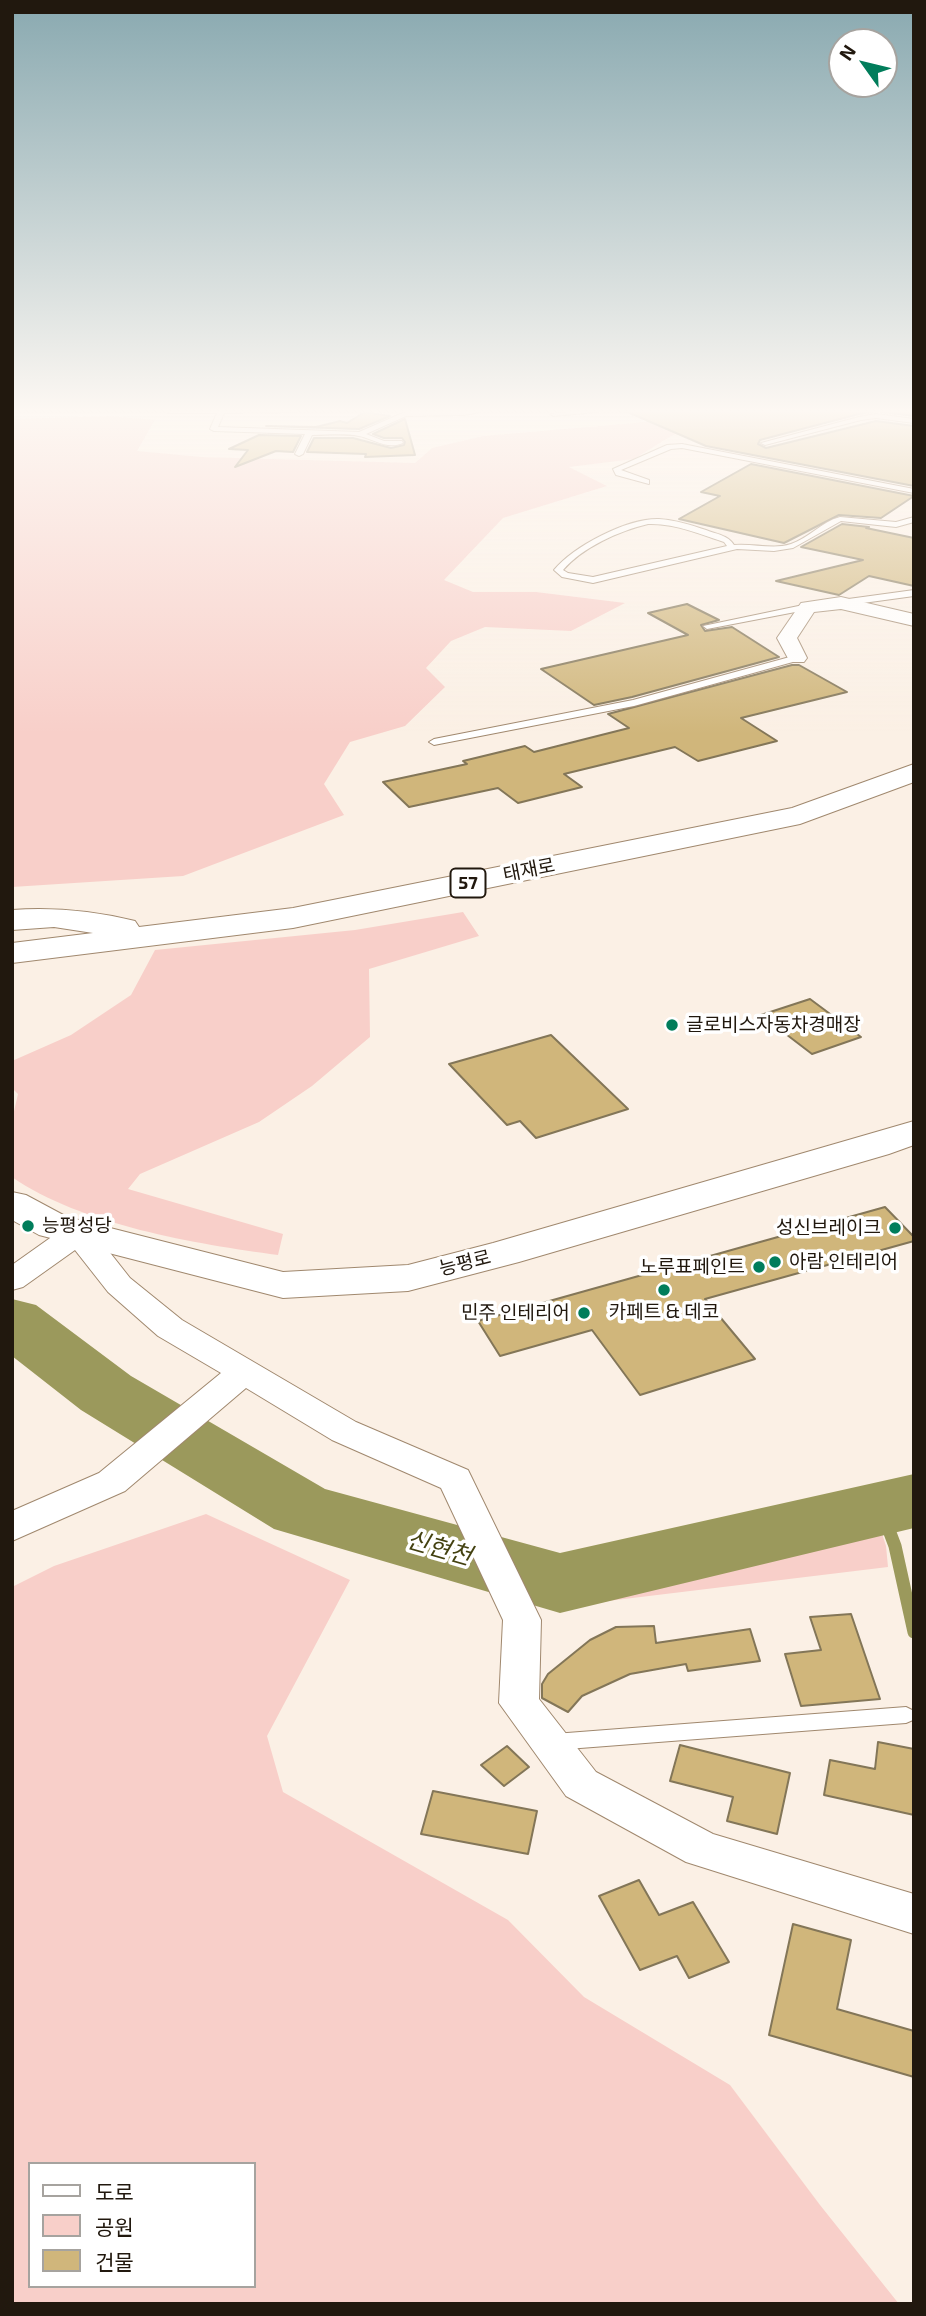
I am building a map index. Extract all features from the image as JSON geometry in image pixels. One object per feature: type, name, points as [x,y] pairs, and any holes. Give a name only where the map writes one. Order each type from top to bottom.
[{"type":"main road","name":"태재로","points":[[12,953],[294,906],[561,855],[783,808],[914,761]]},
{"type":"main road","name":"태재로","points":[[12,943],[293,918],[800,815],[914,772]]},
{"type":"main road","points":[[12,920],[54,917],[131,934]]},
{"type":"main road","name":"능평로","points":[[12,1204],[53,1226],[283,1284],[408,1278],[505,1253],[862,1150],[914,1132]]},
{"type":"street","points":[[797,658],[787,638],[808,607],[841,603],[914,620]]},
{"type":"street","points":[[12,1280],[78,1233],[119,1285],[170,1328],[344,1431],[455,1479],[522,1620],[519,1703],[581,1784],[701,1849],[914,1914]]},
{"type":"street","points":[[12,1527],[112,1482],[244,1373]]},
{"type":"lane","points":[[730,545],[727,540],[669,523],[647,522],[590,545],[562,563],[558,570],[565,575],[593,580],[719,552],[730,545],[774,548],[794,546],[837,519],[901,525],[914,519]]},
{"type":"lane","points":[[841,603],[914,593]]},
{"type":"lane","points":[[707,626],[808,607]]},
{"type":"lane","points":[[434,742],[634,703],[797,658]]},
{"type":"lane","points":[[12,961],[131,934]]},
{"type":"lane","points":[[549,1742],[906,1715]]},
{"type":"green space","points":[[12,518],[503,518],[444,580],[473,592],[536,592],[625,603],[571,631],[485,627],[451,641],[426,668],[445,687],[405,726],[350,742],[324,784],[344,815],[183,876],[12,887]]},
{"type":"green space","points":[[463,912],[479,936],[369,969],[370,1037],[312,1086],[259,1122],[140,1174],[128,1189],[283,1234],[278,1255],[176,1238],[105,1220],[40,1194],[12,1177],[12,1120],[18,1094],[12,1088],[12,1061],[71,1035],[131,995],[155,950],[355,930]]},
{"type":"green space","points":[[206,1514],[350,1580],[267,1736],[283,1792],[508,1920],[584,1997],[730,2085],[899,2304],[12,2304],[12,1587],[54,1566]]},
{"type":"green space","points":[[876,1515],[886,1546],[888,1567],[550,1608],[542,1589],[569,1587]]},
{"type":"building","points":[[681,518],[833,518],[784,543]]},
{"type":"building","points":[[842,524],[869,527],[866,528],[914,538],[914,586],[869,576],[839,595],[776,581],[863,560],[801,547]]},
{"type":"building","points":[[687,604],[719,620],[701,625],[705,631],[732,627],[779,657],[594,705],[541,669],[688,635],[648,613]]},
{"type":"building","points":[[799,665],[847,692],[741,718],[777,741],[698,761],[675,747],[564,774],[582,787],[518,803],[498,788],[409,807],[383,782],[467,764],[463,761],[525,746],[534,752],[629,728],[608,714]]},
{"type":"building","points":[[810,999],[861,1037],[812,1054],[761,1015]]},
{"type":"building","points":[[551,1035],[628,1109],[536,1138],[520,1121],[507,1125],[449,1064]]},
{"type":"building","points":[[885,1207],[914,1237],[914,1241],[705,1299],[755,1359],[640,1395],[592,1330],[500,1356],[478,1321]]},
{"type":"building","points":[[851,1614],[880,1699],[801,1706],[785,1654],[821,1650],[810,1617]]},
{"type":"building","points":[[654,1626],[656,1643],[750,1629],[760,1661],[688,1671],[686,1664],[630,1674],[582,1696],[568,1712],[542,1698],[542,1684],[548,1674],[590,1640],[616,1627]]},
{"type":"building","points":[[878,1742],[914,1749],[914,1815],[824,1795],[830,1760],[875,1769]]},
{"type":"building","points":[[680,1745],[790,1773],[777,1834],[727,1821],[733,1797],[670,1781]]},
{"type":"building","points":[[507,1746],[529,1767],[504,1786],[481,1765]]},
{"type":"building","points":[[433,1791],[537,1811],[528,1854],[421,1834]]},
{"type":"building","points":[[639,1880],[659,1915],[693,1902],[729,1962],[689,1978],[677,1956],[640,1970],[599,1896]]},
{"type":"building","points":[[793,1924],[851,1940],[837,2009],[914,2031],[914,2077],[769,2035]]},
{"type":"waterway","name":"신현천","points":[[12,1321],[106,1393],[301,1510],[560,1583],[914,1501]]},
{"type":"waterway","points":[[881,1509],[895,1546],[914,1632]]},
{"type":"place","name":"글로비스자동차경매장","points":[[672,1025]]},
{"type":"place","name":"능평성당","points":[[28,1226]]},
{"type":"place","name":"성신브레이크","points":[[895,1228]]},
{"type":"place","name":"아람 인테리어","points":[[775,1262]]},
{"type":"place","name":"노루표페인트","points":[[759,1267]]},
{"type":"place","name":"카페트 & 데코","points":[[664,1290]]},
{"type":"place","name":"민주 인테리어","points":[[584,1313]]}]
